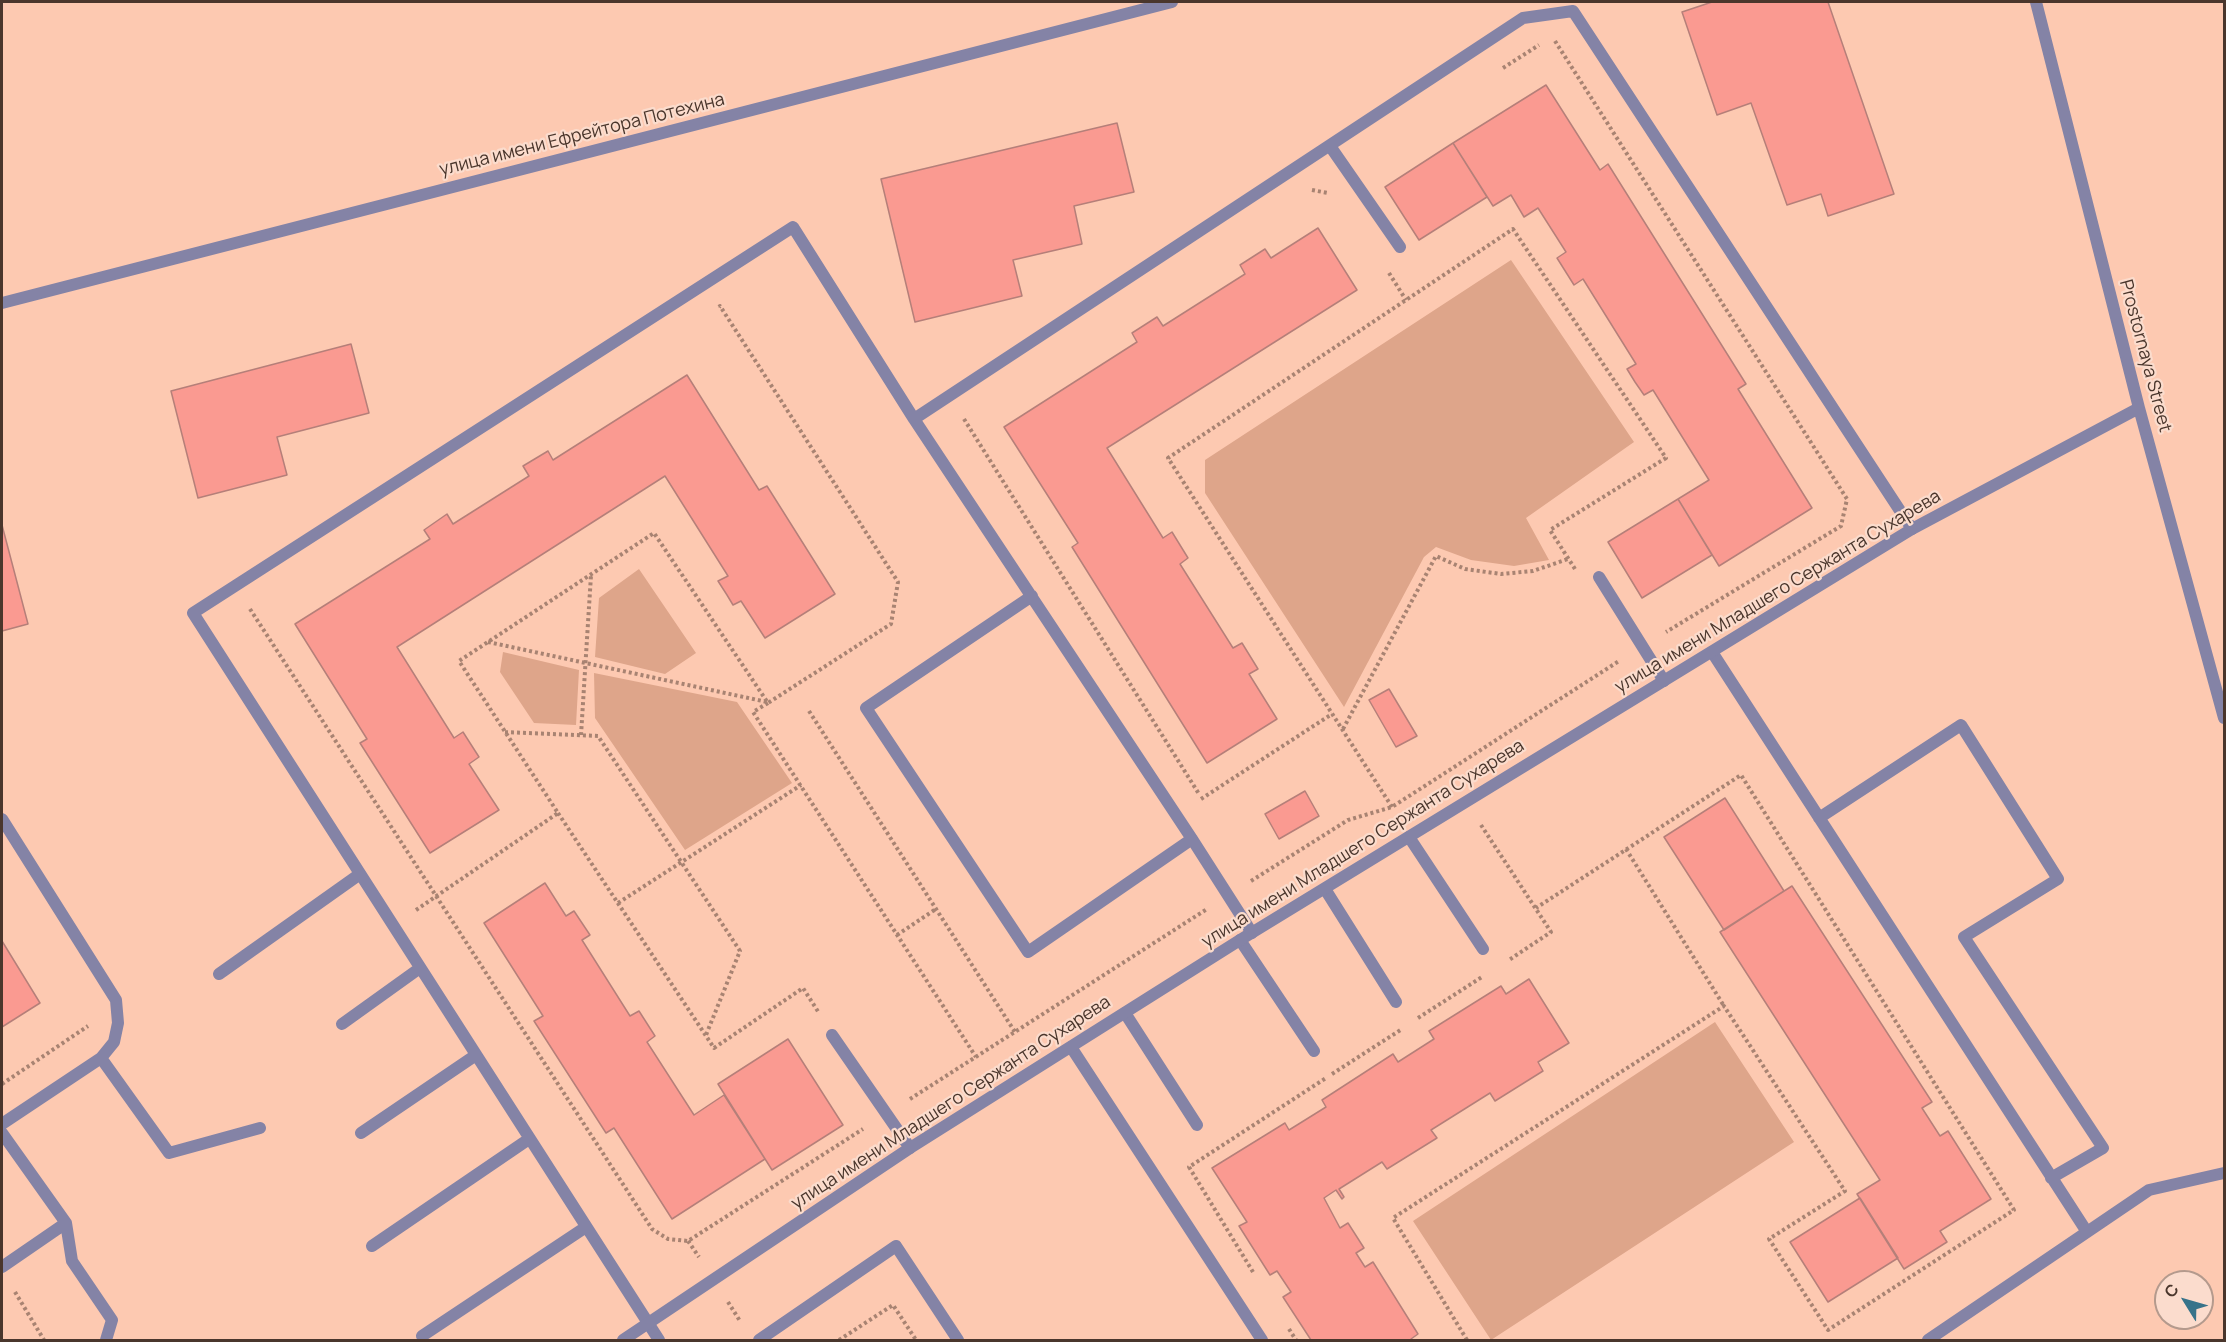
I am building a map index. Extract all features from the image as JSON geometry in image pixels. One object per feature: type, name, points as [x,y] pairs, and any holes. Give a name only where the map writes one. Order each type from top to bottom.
[{"type":"street","name":"улица имени Ефрейтора Потехина","points":[[2,303],[1172,2]]},
{"type":"street","name":"Prostornaya Street","points":[[2036,2],[2139,408],[2224,718]]},
{"type":"street","points":[[914,419],[1523,18],[1573,11],[1912,529]]},
{"type":"street","points":[[1330,146],[1400,247]]},
{"type":"street","points":[[659,1341],[193,613],[793,227],[914,419],[1252,933]]},
{"type":"street","name":"улица имени Младшего Сержанта Сухарева","points":[[623,1341],[910,1148],[1240,940],[1912,529],[2139,408]]},
{"type":"street","points":[[1599,577],[1664,681]]},
{"type":"street","points":[[1032,596],[866,708],[1028,952],[1192,839]]},
{"type":"street","points":[[1712,652],[2087,1232]]},
{"type":"street","points":[[1818,818],[1961,725],[2058,879],[1964,937],[2103,1148],[2051,1178]]},
{"type":"street","points":[[2,819],[116,1000],[118,1023],[114,1042],[101,1058],[2,1124]]},
{"type":"street","points":[[1409,837],[1483,949]]},
{"type":"street","points":[[219,974],[360,874]]},
{"type":"street","points":[[1325,889],[1396,1002]]},
{"type":"street","points":[[1240,940],[1314,1051]]},
{"type":"street","points":[[342,1024],[420,968]]},
{"type":"street","points":[[1125,1012],[1197,1125]]},
{"type":"street","points":[[832,1035],[910,1148]]},
{"type":"street","points":[[1071,1047],[1262,1341]]},
{"type":"street","points":[[361,1133],[476,1055]]},
{"type":"street","points":[[101,1058],[169,1153],[260,1128]]},
{"type":"street","points":[[2,1133],[66,1223],[72,1261],[112,1320],[106,1341]]},
{"type":"street","points":[[372,1246],[529,1138]]},
{"type":"street","points":[[1928,1341],[2149,1190],[2224,1173]]},
{"type":"street","points":[[2,1267],[66,1223]]},
{"type":"street","points":[[423,1336],[586,1227]]},
{"type":"street","points":[[759,1341],[896,1246],[958,1341]]},
{"type":"path","points":[[259,601],[249,608],[652,1229],[668,1239],[688,1241],[1348,820],[1392,807],[1642,647],[1841,526],[1847,499],[1552,37]]},
{"type":"path","points":[[1493,74],[1542,43]]},
{"type":"path","points":[[1338,194],[1305,189],[1344,166]]},
{"type":"path","points":[[1392,807],[1168,458],[1513,229],[1666,458],[1550,530],[1581,578]]},
{"type":"path","points":[[1388,271],[1406,300]]},
{"type":"path","points":[[710,313],[720,306],[898,582],[891,624],[753,712],[976,1057]]},
{"type":"path","points":[[973,412],[964,419],[1207,808]]},
{"type":"path","points":[[768,703],[654,533],[459,661],[714,1048],[803,988],[832,1035]]},
{"type":"path","points":[[1342,729],[1436,556],[1465,569],[1502,573],[1533,571],[1568,559]]},
{"type":"path","points":[[581,735],[591,574]]},
{"type":"path","points":[[488,642],[768,703]]},
{"type":"path","points":[[809,711],[1015,1032]]},
{"type":"path","points":[[1201,799],[1332,714]]},
{"type":"path","points":[[505,732],[598,736],[740,951],[706,1035]]},
{"type":"path","points":[[1447,771],[1551,932],[1501,964]]},
{"type":"path","points":[[1536,908],[1626,849],[1741,775],[2014,1210],[1828,1330],[1769,1239],[1845,1191],[1724,1006],[1626,849]]},
{"type":"path","points":[[618,903],[801,785]]},
{"type":"path","points":[[393,926],[558,813]]},
{"type":"path","points":[[1247,871],[1252,880]]},
{"type":"path","points":[[897,935],[936,909]]},
{"type":"path","points":[[1258,1279],[1189,1167],[1491,971]]},
{"type":"path","points":[[1467,1341],[1394,1218],[1724,1006]]},
{"type":"path","points":[[2,1084],[88,1027],[89,1018]]},
{"type":"path","points":[[12,1287],[44,1341]]},
{"type":"path","points":[[839,1341],[892,1305],[916,1341]]},
{"type":"path","points":[[1283,1320],[1296,1341]]},
{"type":"shaded area","points":[[1511,260],[1634,442],[1526,518],[1549,560],[1514,566],[1471,560],[1436,547],[1424,557],[1344,707],[1205,493],[1205,460]]},
{"type":"shaded area","points":[[639,569],[696,653],[665,674],[595,657],[599,598]]},
{"type":"shaded area","points":[[503,652],[579,670],[576,725],[534,723],[500,672]]},
{"type":"shaded area","points":[[594,673],[737,702],[792,783],[685,850],[595,718]]},
{"type":"shaded area","points":[[1715,1022],[1794,1142],[1491,1340],[1413,1221]]},
{"type":"building","points":[[1712,2],[1828,2],[1894,194],[1828,216],[1821,194],[1787,205],[1751,103],[1717,115],[1682,12]]},
{"type":"building","points":[[1546,85],[1600,170],[1608,164],[1746,384],[1738,389],[1812,508],[1719,566],[1678,499],[1709,480],[1653,390],[1644,395],[1635,382],[1627,369],[1636,364],[1583,279],[1574,285],[1557,258],[1566,252],[1538,208],[1524,217],[1511,195],[1493,206],[1453,143]]},
{"type":"building","points":[[1117,123],[1134,192],[1074,206],[1082,244],[1013,260],[1022,296],[915,322],[881,179]]},
{"type":"building","points":[[1453,143],[1487,197],[1419,240],[1385,187]]},
{"type":"building","points":[[1318,228],[1357,290],[1107,448],[1163,538],[1172,532],[1188,558],[1180,564],[1233,648],[1242,643],[1258,669],[1249,674],[1277,719],[1207,763],[1072,547],[1078,543],[1004,427],[1137,342],[1132,333],[1157,317],[1163,326],[1245,274],[1240,265],[1265,249],[1271,258]]},
{"type":"building","points":[[351,344],[369,413],[277,437],[287,475],[198,498],[171,391]]},
{"type":"building","points":[[687,375],[759,490],[767,486],[835,594],[765,638],[741,601],[733,605],[718,581],[728,576],[665,476],[397,647],[454,738],[463,732],[479,757],[469,764],[499,810],[430,853],[360,743],[367,739],[295,624],[430,539],[424,530],[447,514],[453,524],[529,476],[523,466],[548,451],[553,460]]},
{"type":"building","points":[[1678,499],[1712,555],[1642,598],[1608,542]]},
{"type":"building","points":[[2,525],[28,624],[2,631]]},
{"type":"building","points":[[1389,689],[1417,736],[1396,747],[1369,700]]},
{"type":"building","points":[[1305,791],[1319,816],[1279,839],[1265,814]]},
{"type":"building","points":[[1725,798],[1784,891],[1724,930],[1664,837]]},
{"type":"building","points":[[545,883],[566,916],[574,911],[590,935],[582,940],[630,1016],[639,1011],[655,1036],[647,1042],[694,1115],[724,1095],[765,1159],[672,1219],[614,1128],[606,1133],[534,1021],[543,1016],[484,923]]},
{"type":"building","points":[[1792,886],[1932,1102],[1922,1108],[1940,1136],[1948,1131],[1991,1199],[1940,1231],[1947,1242],[1904,1269],[1857,1194],[1880,1180],[1720,932]]},
{"type":"building","points":[[2,941],[40,1003],[2,1027]]},
{"type":"building","points":[[1529,979],[1569,1043],[1538,1062],[1543,1071],[1495,1101],[1490,1093],[1431,1130],[1437,1138],[1387,1169],[1382,1162],[1339,1189],[1344,1197],[1342,1199],[1336,1190],[1324,1198],[1340,1228],[1348,1223],[1364,1248],[1356,1253],[1365,1267],[1373,1262],[1418,1334],[1412,1340],[1311,1340],[1283,1297],[1291,1292],[1277,1271],[1270,1275],[1239,1226],[1247,1222],[1212,1168],[1285,1123],[1289,1130],[1326,1107],[1322,1100],[1393,1054],[1398,1062],[1434,1039],[1429,1031],[1501,986],[1506,994]]},
{"type":"building","points":[[788,1039],[843,1125],[772,1170],[718,1084]]},
{"type":"building","points":[[1860,1198],[1898,1258],[1828,1302],[1790,1242]]}]
